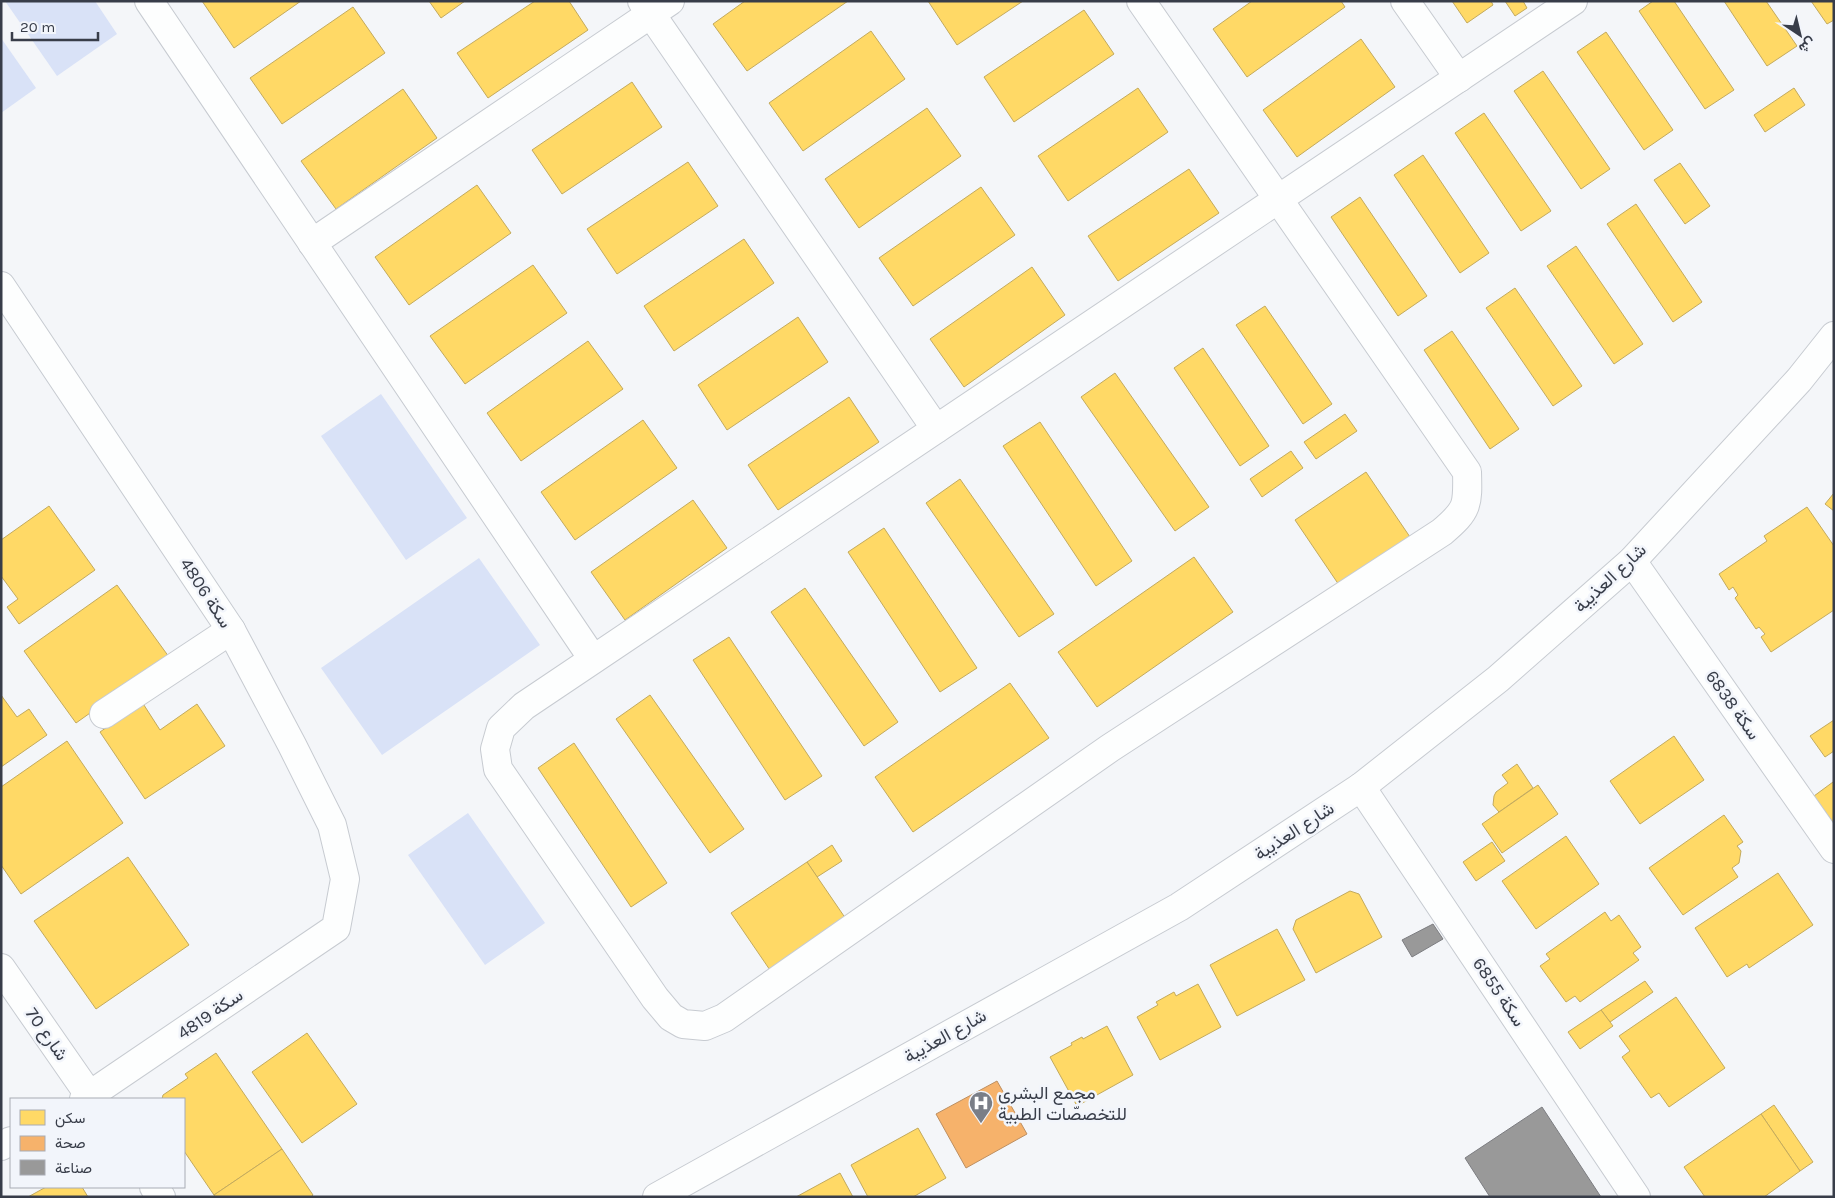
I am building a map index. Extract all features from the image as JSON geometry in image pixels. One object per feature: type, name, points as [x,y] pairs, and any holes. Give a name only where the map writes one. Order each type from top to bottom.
[{"type":"street","points":[[149,1],[594,659]]},
{"type":"street","points":[[1141,1],[1278,199],[1467,472],[1468,498],[1459,517],[1442,532],[1110,748],[724,1018],[705,1026],[683,1024],[671,1017],[655,998],[498,769],[495,749],[501,728],[524,706],[1278,199],[1459,78],[1573,1]]},
{"type":"street","points":[[1405,1],[1459,78]]},
{"type":"street","points":[[312,243],[654,6],[936,429]]},
{"type":"street","name":"سكة 4806","points":[[1,286],[231,630],[332,825],[345,879],[336,928]]},
{"type":"street","name":"شارع العذيبة","points":[[657,1197],[1179,907],[1361,787],[1498,679],[1632,561],[1799,380],[1834,336]]},
{"type":"street","name":"سكة 6838","points":[[1632,561],[1834,849]]},
{"type":"street","points":[[104,714],[231,630]]},
{"type":"street","name":"سكة 6855","points":[[1361,787],[1636,1197]]},
{"type":"street","name":"سكة 4819","points":[[89,1098],[336,928]]},
{"type":"street","name":"شارع 70","points":[[1,968],[89,1098]]},
{"type":"shaded area","points":[[5,1],[95,1],[117,34],[57,76]]},
{"type":"shaded area","points":[[1,38],[36,88],[1,113]]},
{"type":"shaded area","points":[[381,394],[467,518],[406,560],[321,436]]},
{"type":"shaded area","points":[[479,558],[540,645],[382,755],[321,668]]},
{"type":"shaded area","points":[[468,813],[545,923],[485,965],[408,855]]},
{"type":"building: سكن","points":[[202,1],[301,1],[234,48]]},
{"type":"building: سكن","points":[[429,1],[465,1],[441,18]]},
{"type":"building: سكن","points":[[535,1],[569,1],[588,30],[488,98],[457,53]]},
{"type":"building: سكن","points":[[745,1],[848,1],[747,71],[713,24]]},
{"type":"building: سكن","points":[[928,1],[1023,1],[957,45]]},
{"type":"building: سكن","points":[[1252,1],[1341,1],[1345,7],[1247,77],[1213,29]]},
{"type":"building: سكن","points":[[1452,1],[1491,1],[1493,5],[1467,23]]},
{"type":"building: سكن","points":[[1505,1],[1523,1],[1527,8],[1515,16]]},
{"type":"building: سكن","points":[[1653,1],[1674,1],[1734,90],[1705,109],[1639,11]]},
{"type":"building: سكن","points":[[1724,1],[1766,1],[1797,46],[1767,66]]},
{"type":"building: سكن","points":[[1811,1],[1834,1],[1834,20],[1827,24]]},
{"type":"building: سكن","points":[[353,7],[385,53],[282,124],[250,78]]},
{"type":"building: سكن","points":[[1084,10],[1114,54],[1014,122],[984,77]]},
{"type":"building: سكن","points":[[871,31],[905,79],[803,151],[769,103]]},
{"type":"building: سكن","points":[[1606,32],[1673,130],[1644,150],[1577,52]]},
{"type":"building: سكن","points":[[1361,39],[1395,87],[1297,157],[1263,110]]},
{"type":"building: سكن","points":[[1543,71],[1610,169],[1581,189],[1514,91]]},
{"type":"building: سكن","points":[[632,82],[662,127],[562,194],[532,150]]},
{"type":"building: سكن","points":[[1138,88],[1168,132],[1068,201],[1038,156]]},
{"type":"building: سكن","points":[[1794,88],[1805,105],[1765,132],[1754,115]]},
{"type":"building: سكن","points":[[403,89],[437,138],[336,209],[301,161]]},
{"type":"building: سكن","points":[[927,108],[961,156],[859,228],[825,179]]},
{"type":"building: سكن","points":[[1484,113],[1551,211],[1521,231],[1455,133]]},
{"type":"building: سكن","points":[[1423,155],[1489,253],[1460,273],[1394,175]]},
{"type":"building: سكن","points":[[688,162],[718,206],[617,274],[587,229]]},
{"type":"building: سكن","points":[[1680,163],[1710,206],[1685,224],[1654,180]]},
{"type":"building: سكن","points":[[1189,169],[1219,213],[1118,281],[1088,236]]},
{"type":"building: سكن","points":[[477,185],[511,233],[409,305],[375,257]]},
{"type":"building: سكن","points":[[981,187],[1015,235],[913,306],[879,258]]},
{"type":"building: سكن","points":[[1360,197],[1427,296],[1398,316],[1331,217]]},
{"type":"building: سكن","points":[[1636,204],[1702,302],[1673,322],[1607,224]]},
{"type":"building: سكن","points":[[744,239],[774,283],[674,351],[644,306]]},
{"type":"building: سكن","points":[[1576,246],[1643,344],[1614,364],[1547,266]]},
{"type":"building: سكن","points":[[533,265],[567,313],[465,384],[430,336]]},
{"type":"building: سكن","points":[[1032,267],[1065,315],[964,387],[930,339]]},
{"type":"building: سكن","points":[[1515,288],[1582,386],[1553,406],[1486,308]]},
{"type":"building: سكن","points":[[1265,306],[1332,404],[1303,424],[1236,325]]},
{"type":"building: سكن","points":[[798,317],[828,362],[727,430],[698,385]]},
{"type":"building: سكن","points":[[1452,331],[1519,429],[1490,449],[1424,350]]},
{"type":"building: سكن","points":[[588,341],[623,389],[521,461],[487,413]]},
{"type":"building: سكن","points":[[1203,348],[1269,446],[1240,466],[1174,368]]},
{"type":"building: سكن","points":[[1115,373],[1209,507],[1175,531],[1081,397]]},
{"type":"building: سكن","points":[[849,397],[879,442],[778,510],[748,465]]},
{"type":"building: سكن","points":[[1345,414],[1357,431],[1316,459],[1304,442]]},
{"type":"building: سكن","points":[[643,420],[677,468],[575,540],[541,492]]},
{"type":"building: سكن","points":[[1040,422],[1132,561],[1096,586],[1003,446]]},
{"type":"building: سكن","points":[[1291,451],[1303,468],[1262,497],[1250,479]]},
{"type":"building: سكن","points":[[1366,472],[1410,537],[1339,585],[1295,520]]},
{"type":"building: سكن","points":[[960,479],[1054,614],[1019,637],[926,503]]},
{"type":"building: سكن","points":[[1834,493],[1834,511],[1825,504]]},
{"type":"building: سكن","points":[[693,500],[727,548],[625,620],[591,572]]},
{"type":"building: سكن","points":[[49,506],[95,570],[19,624],[7,607],[18,599],[1,576],[1,540]]},
{"type":"building: سكن","points":[[1807,507],[1834,546],[1834,610],[1771,652],[1761,637],[1765,634],[1759,627],[1756,629],[1735,598],[1738,595],[1733,587],[1729,590],[1719,574],[1767,541],[1764,536]]},
{"type":"building: سكن","points":[[884,528],[977,668],[940,692],[848,552]]},
{"type":"building: سكن","points":[[1194,557],[1233,612],[1097,707],[1058,652]]},
{"type":"building: سكن","points":[[117,585],[169,657],[76,723],[24,651]]},
{"type":"building: سكن","points":[[805,588],[898,722],[864,746],[771,612]]},
{"type":"building: سكن","points":[[729,637],[822,776],[785,800],[693,660]]},
{"type":"building: سكن","points":[[1010,683],[1049,738],[913,832],[875,777]]},
{"type":"building: سكن","points":[[1,695],[17,717],[29,709],[47,735],[1,767]]},
{"type":"building: سكن","points":[[650,695],[744,829],[710,853],[616,719]]},
{"type":"building: سكن","points":[[142,702],[160,730],[197,704],[225,746],[145,799],[100,732]]},
{"type":"building: سكن","points":[[1834,720],[1834,751],[1825,757],[1810,736]]},
{"type":"building: سكن","points":[[1674,736],[1704,780],[1640,824],[1610,781]]},
{"type":"building: سكن","points":[[67,741],[123,823],[21,894],[1,865],[1,787]]},
{"type":"building: سكن","points":[[574,743],[667,883],[631,907],[538,768]]},
{"type":"building: سكن","points":[[1517,764],[1533,788],[1499,812],[1493,805],[1494,796],[1496,792],[1508,783],[1502,775]]},
{"type":"building: سكن","points":[[1834,783],[1834,824],[1814,796]]},
{"type":"building: سكن","points":[[1538,785],[1558,814],[1502,853],[1482,824]]},
{"type":"building: سكن","points":[[1724,815],[1743,842],[1737,846],[1741,851],[1739,863],[1732,868],[1738,877],[1683,915],[1649,868]]},
{"type":"building: سكن","points":[[1566,836],[1599,884],[1536,929],[1502,881]]},
{"type":"building: سكن","points":[[1492,842],[1505,861],[1476,881],[1463,862]]},
{"type":"building: سكن","points":[[832,845],[842,861],[817,877],[807,862]]},
{"type":"building: سكن","points":[[128,857],[189,945],[96,1009],[34,921]]},
{"type":"building: سكن","points":[[807,862],[848,922],[772,973],[731,913]]},
{"type":"building: سكن","points":[[1778,873],[1813,925],[1749,968],[1747,964],[1727,977],[1695,928]]},
{"type":"building: سكن","points":[[1350,891],[1359,894],[1382,937],[1316,973],[1293,929],[1296,920]]},
{"type":"building: سكن","points":[[1605,912],[1611,921],[1619,915],[1641,947],[1633,953],[1639,960],[1580,1002],[1575,996],[1566,1002],[1540,966],[1550,959],[1546,954]]},
{"type":"building: سكن","points":[[1277,929],[1305,980],[1237,1016],[1210,965]]},
{"type":"building: سكن","points":[[1645,981],[1653,992],[1610,1022],[1601,1010]]},
{"type":"building: سكن","points":[[1198,984],[1221,1027],[1160,1060],[1137,1017],[1158,1005],[1156,1002],[1174,992],[1176,996]]},
{"type":"building: سكن","points":[[1676,997],[1725,1068],[1669,1107],[1659,1093],[1651,1098],[1622,1057],[1630,1051],[1619,1036]]},
{"type":"building: سكن","points":[[1601,1010],[1613,1026],[1580,1049],[1568,1032]]},
{"type":"building: سكن","points":[[1107,1026],[1133,1075],[1077,1106],[1050,1057],[1082,1037],[1083,1039]]},
{"type":"building: سكن","points":[[307,1033],[357,1104],[302,1143],[252,1072]]},
{"type":"building: سكن","points":[[216,1053],[282,1149],[214,1195],[185,1152],[185,1098],[162,1098],[163,1095],[188,1078],[185,1074]]},
{"type":"building: سكن","points":[[1774,1105],[1813,1162],[1800,1171],[1761,1114]]},
{"type":"building: سكن","points":[[1761,1114],[1800,1171],[1764,1197],[1705,1197],[1684,1167]]},
{"type":"building: سكن","points":[[918,1128],[946,1178],[913,1197],[868,1197],[851,1165]]},
{"type":"building: سكن","points":[[282,1149],[313,1195],[311,1197],[215,1197],[214,1195]]},
{"type":"building: سكن","points":[[840,1173],[853,1197],[796,1197]]},
{"type":"building: سكن","points":[[44,1188],[83,1188],[88,1197],[28,1197]]},
{"type":"building: صحة","name":"مجمع البشرى للتخصصّات الطبية","points":[[997,1081],[1027,1134],[966,1168],[936,1114]]},
{"type":"building: صناعة","points":[[1433,924],[1443,939],[1412,957],[1402,940]]},
{"type":"building: صناعة","points":[[1542,1107],[1601,1197],[1490,1197],[1465,1158]]},
{"type":"place","name":"مجمع البشرى للتخصصّات الطبية","points":[[981,1124]]}]
